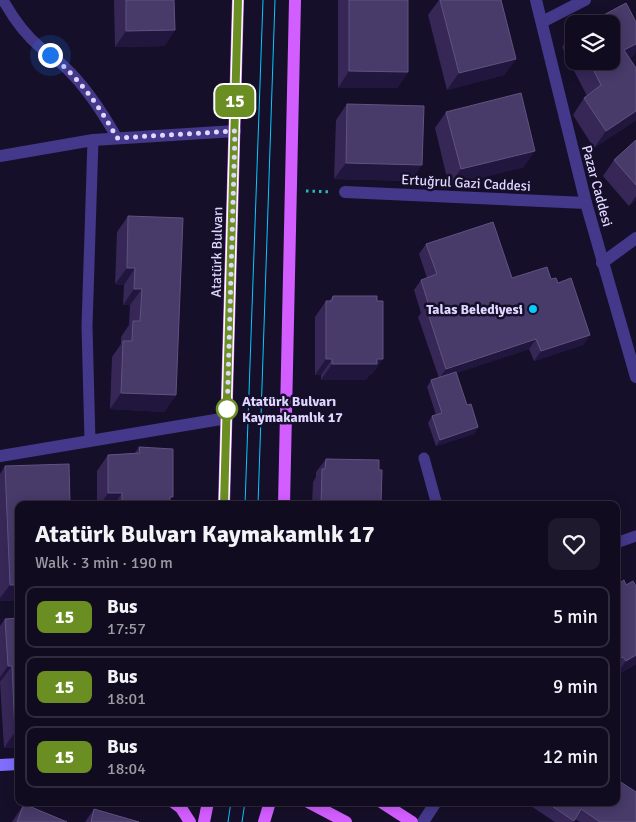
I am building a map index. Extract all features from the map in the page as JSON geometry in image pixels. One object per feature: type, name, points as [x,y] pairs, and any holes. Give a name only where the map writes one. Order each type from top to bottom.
[{"type":"main road","name":"Atatürk Bulvarı","points":[[224,501],[238,0]]},
{"type":"main road","points":[[284,501],[295,0]]},
{"type":"main road","points":[[178,806],[190,822]]},
{"type":"main road","points":[[204,822],[207,806]]},
{"type":"main road","points":[[264,822],[269,806]]},
{"type":"main road","points":[[316,806],[346,822]]},
{"type":"main road","points":[[387,806],[412,822]]},
{"type":"street","name":"Pazar Caddesi","points":[[536,0],[586,204],[636,377]]},
{"type":"street","points":[[542,22],[585,0]]},
{"type":"street","points":[[0,156],[94,140],[235,131]]},
{"type":"street","name":"Ertuğrul Gazi Caddesi","points":[[345,192],[586,204]]},
{"type":"street","points":[[602,263],[636,238]]},
{"type":"street","points":[[0,456],[227,418]]},
{"type":"street","points":[[0,765],[15,764]]},
{"type":"street","points":[[424,822],[434,806]]},
{"type":"lane","points":[[3,0],[12,18],[30,38],[76,78],[105,116],[117,138]]},
{"type":"lane","points":[[90,441],[87,326],[94,140]]},
{"type":"lane","points":[[424,458],[436,501]]},
{"type":"lane","points":[[620,542],[636,536]]},
{"type":"path","points":[[290,190],[345,192]]},
{"type":"building","points":[[126,0],[174,0],[175,30],[126,31]]},
{"type":"building","points":[[349,0],[408,0],[408,72],[349,71]]},
{"type":"building","points":[[440,0],[501,0],[516,59],[459,73]]},
{"type":"building","points":[[626,3],[636,22],[636,44],[624,50],[636,68],[636,111],[606,131],[584,98],[601,85],[594,70],[620,70],[620,15],[604,15]]},
{"type":"building","points":[[521,93],[535,151],[461,169],[446,112]]},
{"type":"building","points":[[347,104],[424,106],[422,165],[346,163]]},
{"type":"building","points":[[636,140],[636,185],[614,160]]},
{"type":"building","points":[[128,216],[183,218],[176,395],[121,393],[123,341],[132,341],[133,321],[140,321],[142,289],[134,289],[135,268],[127,268]]},
{"type":"building","points":[[493,222],[512,278],[547,267],[551,279],[556,278],[558,283],[571,278],[590,335],[541,351],[536,339],[446,369],[426,307],[429,306],[421,280],[437,274],[426,244]]},
{"type":"building","points":[[333,296],[377,296],[377,301],[383,301],[383,359],[377,359],[377,364],[332,364],[332,359],[326,359],[326,301],[332,301]]},
{"type":"building","points":[[456,372],[467,405],[471,404],[478,427],[440,440],[432,416],[442,413],[431,380]]},
{"type":"building","points":[[139,447],[173,449],[173,497],[170,497],[170,501],[122,501],[122,493],[108,493],[108,455],[140,453]]},
{"type":"building","points":[[326,459],[379,460],[379,470],[382,470],[381,501],[321,501],[322,469],[325,469]]},
{"type":"building","points":[[69,464],[70,501],[15,501],[15,585],[10,585],[5,466]]},
{"type":"building","points":[[624,580],[626,585],[633,581],[636,586],[636,655],[626,661],[623,657],[620,658],[620,582]]},
{"type":"building","points":[[15,618],[15,732],[12,666],[8,666],[5,619]]},
{"type":"building","points":[[620,782],[636,792],[636,822],[600,822],[581,809],[574,821],[552,806],[620,806]]},
{"type":"building","points":[[23,806],[29,806],[67,822],[17,822]]},
{"type":"building","points":[[94,809],[139,822],[91,822]]},
{"type":"tram line","points":[[245,501],[263,0]]},
{"type":"tram line","points":[[258,501],[275,0]]},
{"type":"tram line","points":[[228,822],[230,806]]},
{"type":"tram line","points":[[242,822],[244,806]]},
{"type":"bus line","name":"15","points":[[224,501],[238,0]]},
{"type":"place","name":"Talas Belediyesi","points":[[533,309]]},
{"type":"place","name":"Atatürk Bulvarı Kaymakamlık 17","points":[[227,409]]},
{"type":"route","points":[[50,55],[65,66],[76,78],[105,116],[117,138],[235,131],[227,418],[227,409]]}]
